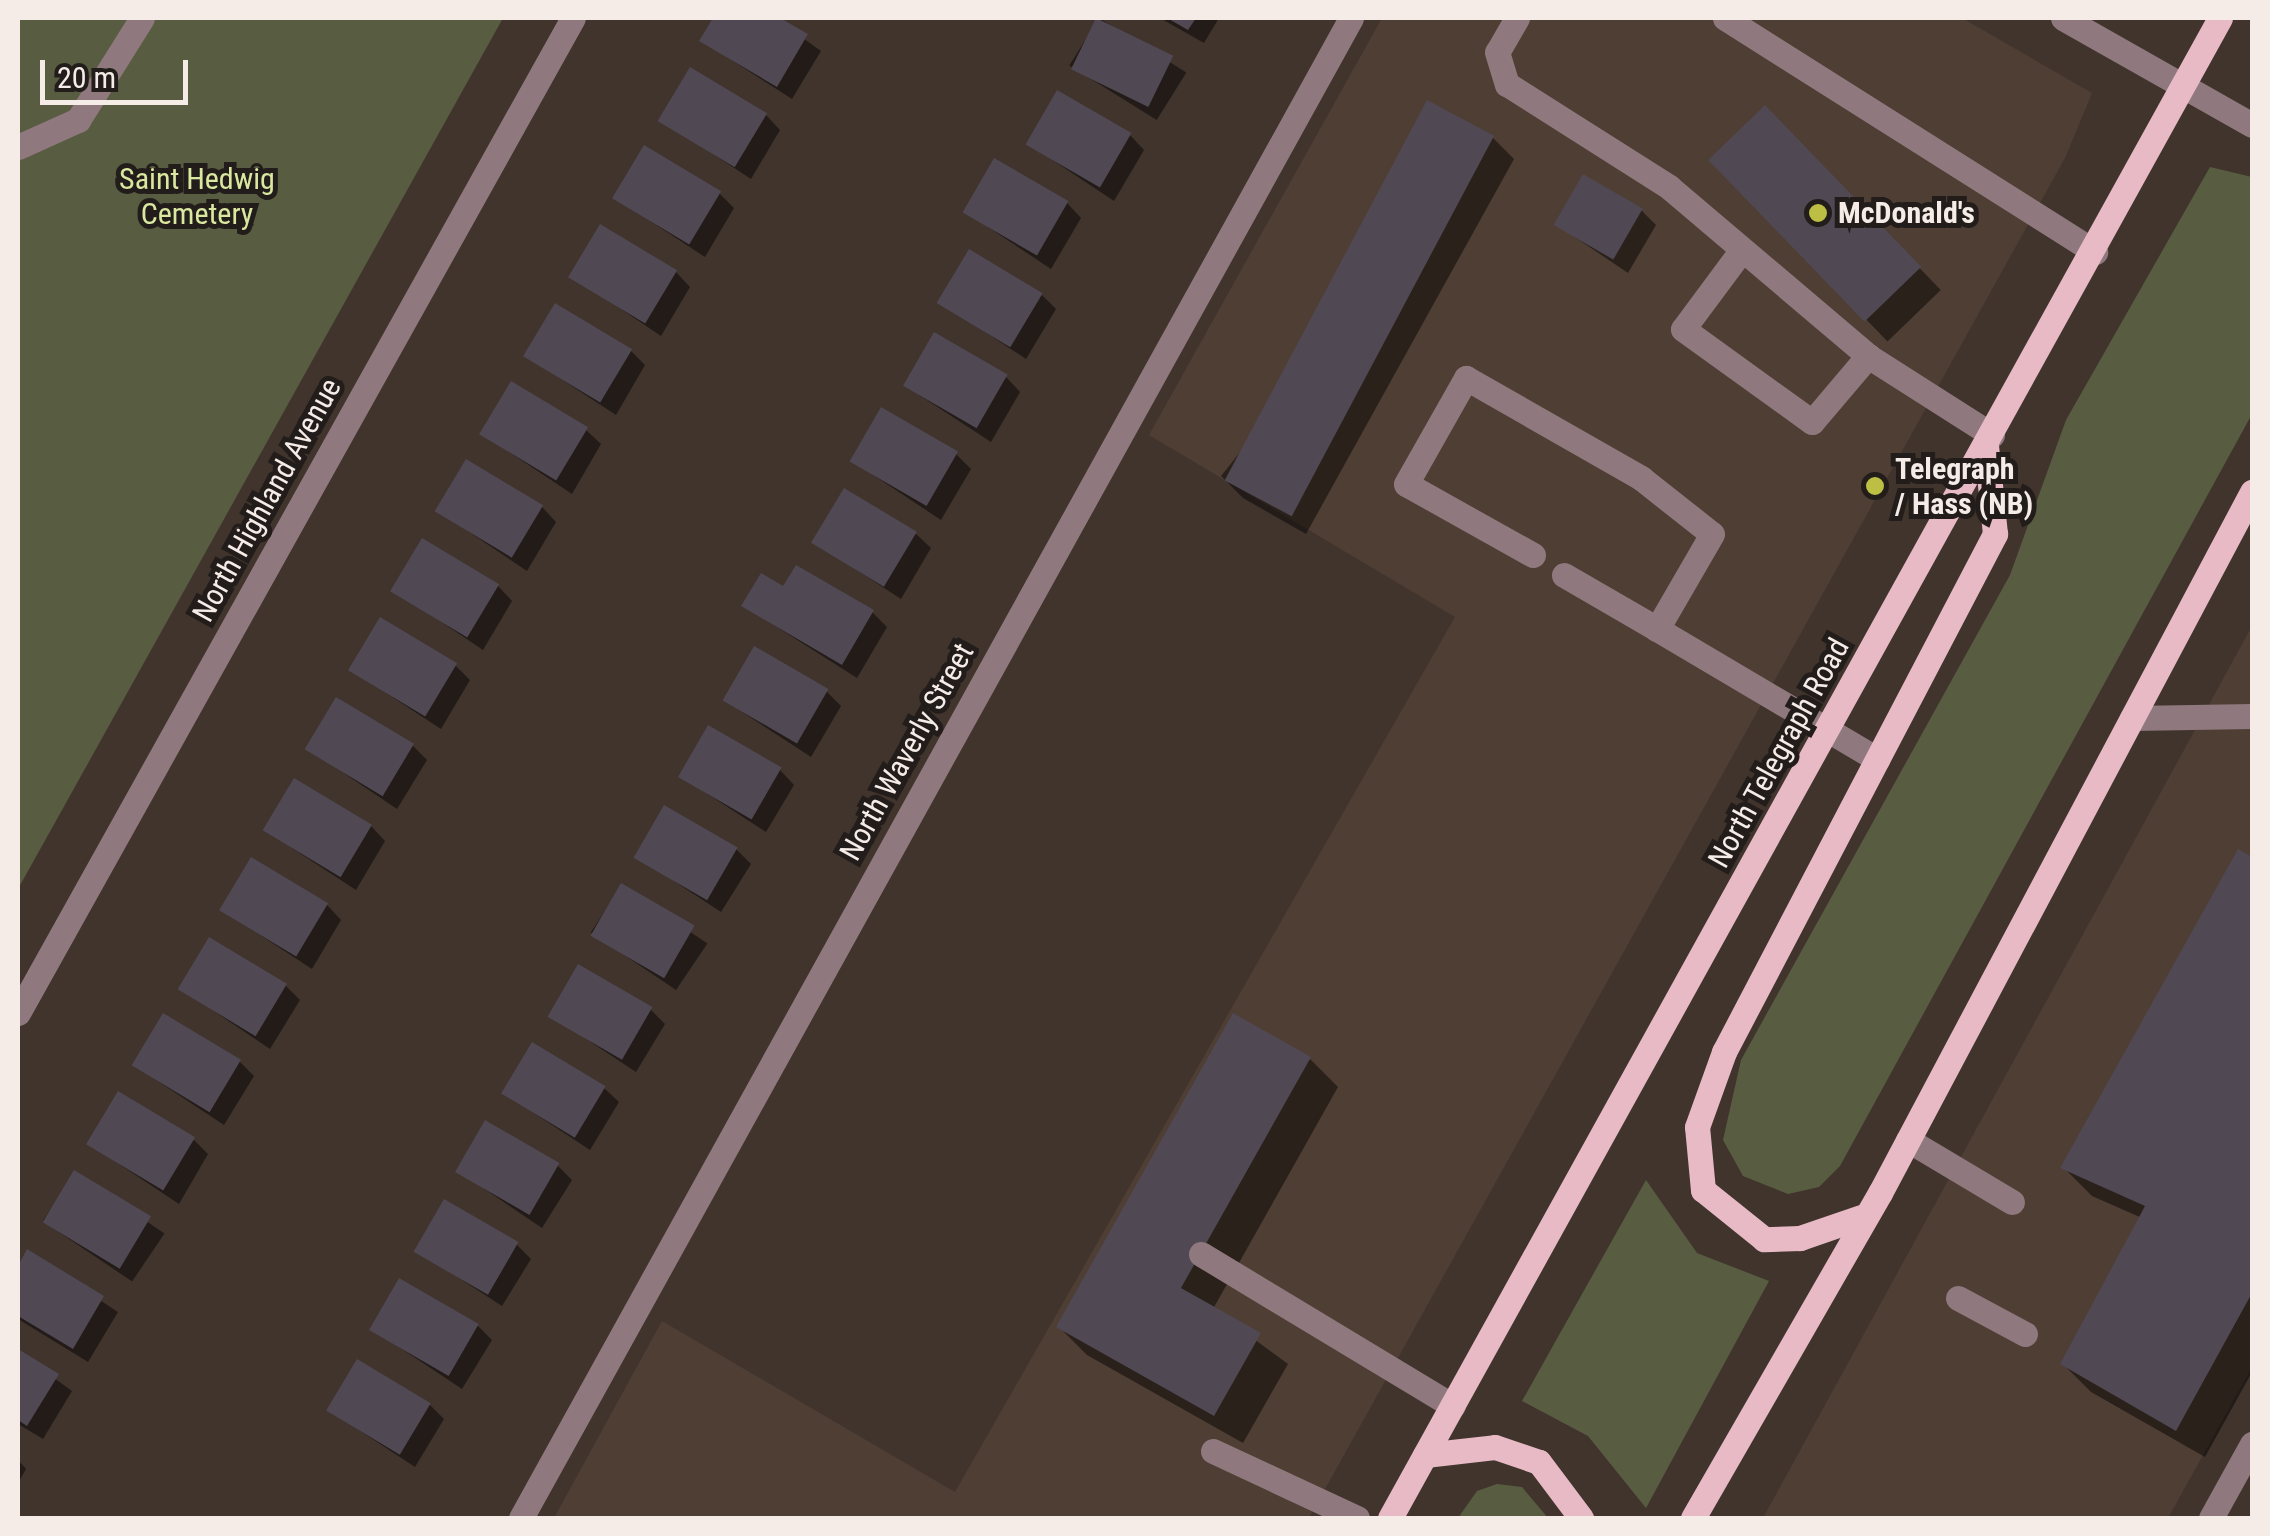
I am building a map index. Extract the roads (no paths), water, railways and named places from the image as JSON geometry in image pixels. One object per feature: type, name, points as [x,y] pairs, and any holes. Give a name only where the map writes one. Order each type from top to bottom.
[{"type":"main road","name":"North Telegraph Road","points":[[1390,1518],[2095,252],[2220,18]]},
{"type":"main road","points":[[1861,1217],[1764,1239],[1703,1190],[1695,1158],[1724,1052],[1995,534],[1989,440]]},
{"type":"main road","points":[[1693,1518],[1908,1140],[2252,492]]},
{"type":"main road","points":[[1425,1455],[1495,1447],[1540,1462],[1581,1518]]},
{"type":"street","points":[[19,151],[78,120],[142,18]]},
{"type":"street","name":"North Highland Avenue","points":[[18,1014],[572,18]]},
{"type":"street","name":"North Waverly Street","points":[[520,1518],[1351,18]]},
{"type":"street","points":[[1517,18],[1496,52],[1507,84],[1669,187],[1868,356],[1989,440]]},
{"type":"street","points":[[1725,18],[2095,252]]},
{"type":"street","points":[[2063,18],[2252,125]]},
{"type":"street","points":[[1741,250],[1684,328],[1812,422],[1868,356]]},
{"type":"street","points":[[1533,555],[1406,484],[1466,378],[1641,478],[1712,534],[1657,629]]},
{"type":"street","points":[[1564,575],[1877,759]]},
{"type":"street","points":[[2132,718],[2252,716]]},
{"type":"street","points":[[1908,1140],[2012,1202]]},
{"type":"street","points":[[1200,1254],[1452,1406]]},
{"type":"street","points":[[1958,1298],[2025,1334]]},
{"type":"street","points":[[2211,1518],[2252,1444]]},
{"type":"street","points":[[1213,1451],[1357,1518]]},
{"type":"place","name":"McDonald's","points":[[1818,213]]},
{"type":"place","name":"Telegraph / Hass (NB)","points":[[1875,486]]},
{"type":"park label","name":"Saint Hedwig Cemetery","points":[[197,196]]}]
